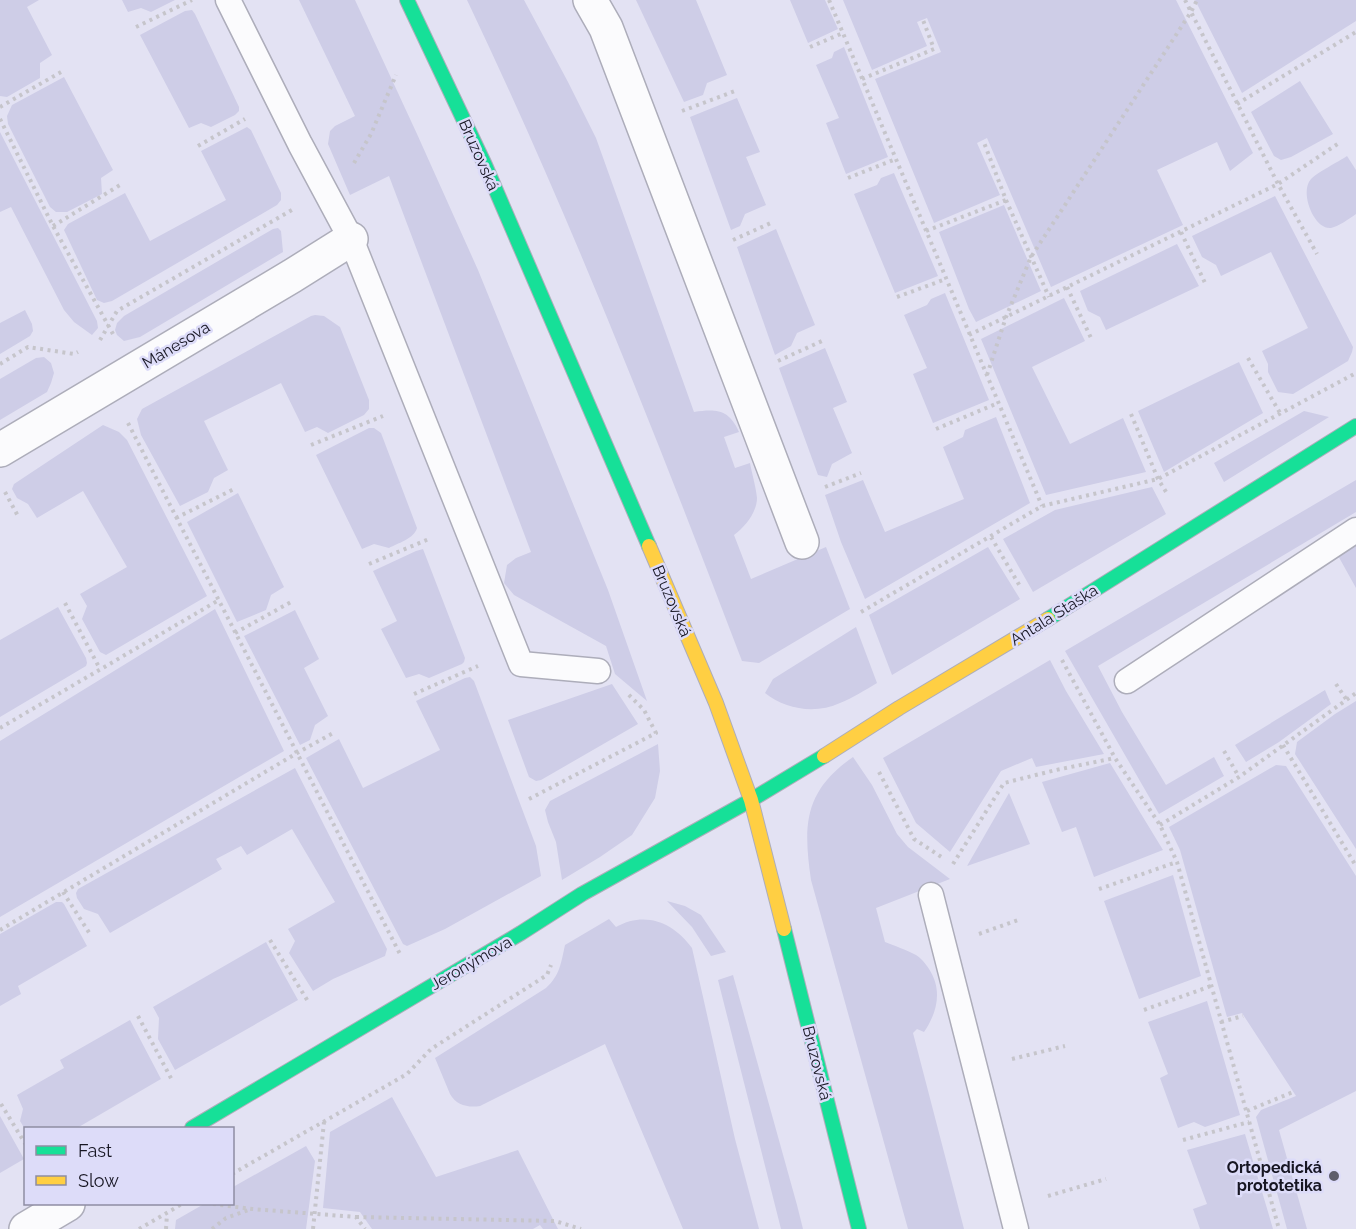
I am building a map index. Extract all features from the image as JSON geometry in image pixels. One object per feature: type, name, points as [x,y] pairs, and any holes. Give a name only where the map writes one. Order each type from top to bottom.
[{"type":"street","name":"Bruzovská","points":[[407,0],[485,165],[716,703],[751,801],[859,1229]]},
{"type":"street","points":[[590,0],[610,38],[802,542]]},
{"type":"street","name":"Mánesova","points":[[0,450],[351,239]]},
{"type":"street","name":"Antala Staška","points":[[751,801],[899,708],[1042,623],[1356,426]]},
{"type":"street","name":"Jeronýmova","points":[[194,1127],[521,933],[582,894],[751,801]]},
{"type":"street","points":[[26,1229],[65,1205]]},
{"type":"lane","points":[[228,0],[351,239],[521,664],[598,671]]},
{"type":"lane","points":[[1127,681],[1356,531]]},
{"type":"lane","points":[[931,895],[1016,1229]]},
{"type":"path","points":[[136,27],[193,0]]},
{"type":"path","points":[[829,0],[1042,506]]},
{"type":"path","points":[[1185,0],[1278,184],[1317,254]]},
{"type":"path","points":[[987,375],[1006,317],[1031,257],[1197,0]]},
{"type":"path","points":[[862,79],[934,49],[923,20]]},
{"type":"path","points":[[91,345],[100,341],[117,310],[326,192],[346,176],[371,134],[418,22]]},
{"type":"path","points":[[1237,104],[1356,32]]},
{"type":"path","points":[[810,47],[843,33]]},
{"type":"path","points":[[0,107],[61,72]]},
{"type":"path","points":[[681,111],[735,91]]},
{"type":"path","points":[[198,146],[254,114]]},
{"type":"path","points":[[0,119],[53,226],[133,370],[122,411],[403,958]]},
{"type":"path","points":[[983,140],[1006,200],[1049,297]]},
{"type":"path","points":[[969,335],[1278,184],[1339,143]]},
{"type":"path","points":[[849,178],[896,159]]},
{"type":"path","points":[[53,226],[120,185]]},
{"type":"path","points":[[926,231],[1006,200]]},
{"type":"path","points":[[727,243],[773,222]]},
{"type":"path","points":[[1181,232],[1205,283]]},
{"type":"path","points":[[897,297],[946,279]]},
{"type":"path","points":[[1066,287],[1091,338]]},
{"type":"path","points":[[770,364],[822,341]]},
{"type":"path","points":[[0,364],[28,347],[74,354],[82,349]]},
{"type":"path","points":[[1248,358],[1280,412]]},
{"type":"path","points":[[861,612],[1042,506],[1158,479],[1356,373]]},
{"type":"path","points":[[936,429],[998,403]]},
{"type":"path","points":[[1131,414],[1158,479],[1189,530]]},
{"type":"path","points":[[312,445],[384,415]]},
{"type":"path","points":[[824,488],[861,472]]},
{"type":"path","points":[[0,483],[19,518]]},
{"type":"path","points":[[176,518],[236,488]]},
{"type":"path","points":[[991,537],[1042,623]]},
{"type":"path","points":[[369,564],[431,538]]},
{"type":"path","points":[[0,728],[219,600]]},
{"type":"path","points":[[235,633],[291,602]]},
{"type":"path","points":[[65,603],[100,669]]},
{"type":"path","points":[[1059,655],[1115,758],[1160,825],[1177,862],[1279,1229]]},
{"type":"path","points":[[414,694],[478,666]]},
{"type":"path","points":[[529,799],[656,733],[644,710],[615,680],[598,671]]},
{"type":"path","points":[[1336,684],[1346,699]]},
{"type":"path","points":[[1160,825],[1239,777],[1356,693]]},
{"type":"path","points":[[0,930],[335,732]]},
{"type":"path","points":[[1283,746],[1356,866]]},
{"type":"path","points":[[1224,751],[1239,777]]},
{"type":"path","points":[[953,864],[1004,783],[1115,758]]},
{"type":"path","points":[[882,778],[914,839],[943,858]]},
{"type":"path","points":[[1099,889],[1177,862]]},
{"type":"path","points":[[63,892],[90,934]]},
{"type":"path","points":[[972,937],[1018,920]]},
{"type":"path","points":[[270,939],[309,1003]]},
{"type":"path","points":[[234,1173],[407,1074],[431,1049],[548,975],[554,960]]},
{"type":"path","points":[[1144,1010],[1212,986]]},
{"type":"path","points":[[138,1016],[173,1082]]},
{"type":"path","points":[[1221,1022],[1244,1016]]},
{"type":"path","points":[[1012,1059],[1065,1046]]},
{"type":"path","points":[[1247,1111],[1293,1092]]},
{"type":"path","points":[[1,1104],[24,1142]]},
{"type":"path","points":[[313,1229],[324,1122]]},
{"type":"path","points":[[1183,1140],[1250,1122]]},
{"type":"path","points":[[1048,1196],[1106,1179]]},
{"type":"path","points":[[139,1229],[179,1205]]},
{"type":"path","points":[[226,1205],[356,1217],[555,1221],[581,1229]]},
{"type":"path","points":[[212,1229],[226,1218],[252,1209]]},
{"type":"path","points":[[166,1229],[167,1213]]},
{"type":"path","points":[[356,1217],[364,1229]]},
{"type":"shaded area","points":[[0,0],[39,0],[27,7],[52,55],[40,63],[40,78],[7,97],[0,96]]},
{"type":"shaded area","points":[[122,0],[175,0],[151,12],[141,8],[128,12]]},
{"type":"shaded area","points":[[299,0],[355,0],[478,270],[608,590],[647,701],[615,674],[606,646],[514,595],[504,583],[507,565],[516,558],[531,552],[389,176],[350,195],[328,144],[330,131],[355,116]]},
{"type":"shaded area","points":[[467,0],[524,0],[596,138],[694,412],[721,412],[731,419],[739,432],[724,437],[735,468],[750,463],[757,498],[755,509],[750,519],[734,535],[751,579],[826,547],[850,609],[759,663],[742,661],[678,494],[577,245]]},
{"type":"shaded area","points":[[636,0],[696,0],[727,75],[707,83],[703,95],[684,102]]},
{"type":"shaded area","points":[[790,0],[825,0],[838,29],[808,43]]},
{"type":"shaded area","points":[[843,0],[1176,0],[1253,153],[1230,171],[1217,142],[1157,170],[1183,225],[1051,287],[987,138],[977,143],[1000,195],[934,223],[875,79],[941,52],[927,18],[917,22],[927,46],[872,70]]},
{"type":"shaded area","points":[[1195,0],[1356,0],[1356,21],[1242,93]]},
{"type":"shaded area","points":[[192,10],[239,107],[235,115],[211,127],[201,123],[189,128],[140,35],[185,11]]},
{"type":"shaded area","points":[[844,47],[888,157],[846,174],[826,123],[839,118],[816,65],[832,58],[834,52]]},
{"type":"shaded area","points":[[64,77],[113,170],[101,178],[102,194],[67,212],[56,212],[50,207],[8,124],[7,116],[12,105]]},
{"type":"shaded area","points":[[1300,81],[1333,134],[1281,160],[1274,156],[1251,112]]},
{"type":"shaded area","points":[[737,98],[760,152],[746,157],[766,205],[745,214],[740,226],[731,230],[690,117]]},
{"type":"shaded area","points":[[247,127],[251,130],[281,193],[281,200],[277,205],[112,301],[104,303],[97,300],[64,230],[68,224],[125,193],[150,241],[226,200],[201,151]]},
{"type":"shaded area","points":[[0,132],[97,321],[98,328],[92,335],[74,322],[64,310],[11,207],[0,212]]},
{"type":"shaded area","points":[[1347,156],[1356,170],[1356,214],[1334,227],[1325,227],[1314,217],[1310,209],[1308,185],[1314,176]]},
{"type":"shaded area","points":[[894,173],[938,276],[895,293],[854,194],[877,185],[881,178]]},
{"type":"shaded area","points":[[1275,196],[1353,347],[1348,361],[1293,394],[1278,392],[1268,372],[1268,364],[1262,351],[1308,328],[1271,252],[1221,276],[1216,265],[1202,257],[1192,236]]},
{"type":"shaded area","points":[[1004,205],[1041,291],[976,322],[939,232]]},
{"type":"shaded area","points":[[278,228],[281,231],[283,252],[140,337],[124,341],[117,335],[115,330],[117,323],[124,316]]},
{"type":"shaded area","points":[[776,229],[815,325],[797,333],[791,346],[775,355],[737,247]]},
{"type":"shaded area","points":[[1177,244],[1199,286],[1106,330],[1100,317],[1088,311],[1080,291]]},
{"type":"shaded area","points":[[945,293],[989,400],[933,423],[913,374],[927,368],[904,315],[927,305],[931,299]]},
{"type":"shaded area","points":[[1064,298],[1085,341],[1032,367],[1070,444],[1123,418],[1146,472],[1046,495],[981,339]]},
{"type":"shaded area","points":[[25,310],[33,331],[30,336],[0,354],[0,323]]},
{"type":"shaded area","points":[[315,315],[324,316],[340,327],[369,400],[369,409],[364,415],[328,433],[317,427],[305,432],[281,383],[204,421],[228,470],[214,478],[208,492],[180,506],[141,435],[137,419],[142,409]]},
{"type":"shaded area","points":[[825,348],[847,402],[833,408],[852,453],[832,464],[827,477],[818,475],[779,368]]},
{"type":"shaded area","points":[[44,357],[51,363],[54,373],[47,392],[0,420],[0,379],[36,358]]},
{"type":"shaded area","points":[[1239,362],[1263,413],[1164,472],[1138,411]]},
{"type":"shaded area","points":[[1304,411],[1329,417],[1224,482],[1214,463]]},
{"type":"shaded area","points":[[996,417],[1030,503],[865,599],[841,542],[825,495],[863,480],[885,532],[964,499],[943,447],[963,437],[965,430]]},
{"type":"shaded area","points":[[103,425],[119,432],[127,440],[207,596],[106,655],[100,652],[82,619],[87,606],[80,594],[127,567],[83,491],[37,518],[28,504],[17,498],[12,489],[14,484]]},
{"type":"shaded area","points":[[369,428],[374,428],[381,433],[417,528],[409,538],[389,548],[374,544],[362,549],[316,455]]},
{"type":"shaded area","points":[[1356,480],[1356,512],[1098,666],[1122,712],[1166,785],[1214,757],[1224,776],[1159,814],[1065,651]]},
{"type":"shaded area","points":[[1152,487],[1166,514],[1033,592],[1003,539],[1055,510]]},
{"type":"shaded area","points":[[238,493],[284,587],[271,595],[266,610],[237,622],[187,522]]},
{"type":"shaded area","points":[[1356,540],[1356,588],[1336,552]]},
{"type":"shaded area","points":[[988,547],[1020,599],[892,675],[869,615]]},
{"type":"shaded area","points":[[423,549],[465,658],[462,664],[429,678],[419,674],[406,678],[381,629],[397,621],[373,571]]},
{"type":"shaded area","points":[[58,607],[86,658],[86,666],[0,717],[0,640]]},
{"type":"shaded area","points":[[215,609],[284,751],[0,917],[0,741]]},
{"type":"shaded area","points":[[295,610],[319,659],[304,668],[328,716],[315,725],[310,740],[300,745],[244,636]]},
{"type":"shaded area","points":[[856,627],[877,683],[845,701],[811,709],[792,707],[765,693],[773,679]]},
{"type":"shaded area","points":[[1050,660],[1104,754],[1036,767],[1032,758],[1001,771],[950,852],[916,823],[883,758]]},
{"type":"shaded area","points":[[470,677],[474,681],[536,846],[541,876],[445,929],[407,946],[403,944],[306,758],[339,739],[363,788],[440,750],[416,701]]},
{"type":"shaded area","points":[[612,684],[638,724],[541,780],[536,781],[529,777],[508,720]]},
{"type":"shaded area","points":[[1325,690],[1331,704],[1279,742],[1246,762],[1235,745]]},
{"type":"shaded area","points":[[1356,701],[1356,849],[1295,754],[1297,742]]},
{"type":"shaded area","points":[[658,744],[660,771],[655,798],[632,835],[562,880],[556,842],[545,810],[550,801]]},
{"type":"shaded area","points":[[853,757],[872,785],[897,834],[908,847],[950,879],[876,908],[885,942],[920,958],[929,969],[936,985],[937,1001],[932,1017],[924,1032],[917,1029],[913,1033],[964,1229],[908,1229],[811,880],[807,842],[808,826],[816,796],[837,770]]},
{"type":"shaded area","points":[[1110,763],[1163,850],[1094,877],[1076,827],[1062,832],[1042,782]]},
{"type":"shaded area","points":[[1276,765],[1286,766],[1356,876],[1356,1091],[1279,1130],[1307,1229],[1287,1229],[1256,1117],[1261,1110],[1296,1096],[1242,1013],[1227,1017],[1180,850],[1169,827]]},
{"type":"shaded area","points":[[295,768],[387,949],[385,956],[333,979],[313,991],[289,953],[295,941],[288,929],[335,902],[292,829],[247,855],[241,846],[216,859],[222,869],[110,933],[98,914],[84,909],[77,898],[78,889]]},
{"type":"shaded area","points":[[1009,793],[1030,844],[967,866]]},
{"type":"shaded area","points":[[1173,875],[1201,976],[1139,999],[1104,901]]},
{"type":"shaded area","points":[[667,901],[685,906],[701,915],[726,952],[711,956],[692,927]]},
{"type":"shaded area","points":[[56,902],[64,904],[87,946],[18,986],[21,994],[0,1006],[0,934]]},
{"type":"shaded area","points":[[609,919],[616,927],[637,920],[658,922],[676,932],[692,948],[735,1139],[759,1229],[683,1229],[605,1044],[480,1106],[463,1105],[450,1094],[435,1058],[546,988],[557,973],[565,945]]},
{"type":"shaded area","points":[[266,942],[298,1000],[175,1070],[158,1039],[159,1018],[153,1007]]},
{"type":"shaded area","points":[[733,975],[803,1229],[781,1229],[718,980]]},
{"type":"shaded area","points":[[1207,1001],[1240,1115],[1205,1127],[1194,1122],[1178,1128],[1160,1078],[1168,1074],[1148,1022]]},
{"type":"shaded area","points":[[130,1020],[161,1079],[79,1127],[24,1127],[20,1121],[23,1109],[17,1095],[64,1068],[60,1060]]},
{"type":"shaded area","points":[[392,1097],[436,1177],[518,1150],[558,1229],[543,1229],[540,1225],[533,1229],[372,1229],[360,1212],[323,1208],[330,1132]]},
{"type":"shaded area","points":[[0,1116],[24,1159],[0,1173]]},
{"type":"shaded area","points":[[1245,1134],[1273,1229],[1200,1229],[1193,1209],[1207,1204],[1187,1150]]},
{"type":"shaded area","points":[[306,1146],[315,1161],[306,1229],[175,1229],[176,1220],[202,1205],[234,1205],[234,1186]]},
{"type":"traffic: fast","points":[[407,0],[485,165],[649,546]]},
{"type":"traffic: fast","points":[[1048,619],[1356,426]]},
{"type":"traffic: fast","points":[[194,1127],[521,933],[582,894],[751,800],[824,756]]},
{"type":"traffic: fast","points":[[784,929],[859,1229]]},
{"type":"traffic: slow","points":[[649,546],[716,703],[751,800],[784,929]]},
{"type":"traffic: slow","points":[[824,756],[899,708],[1048,619]]},
{"type":"place","name":"Ortopedická prototetika","points":[[1334,1176]]}]
